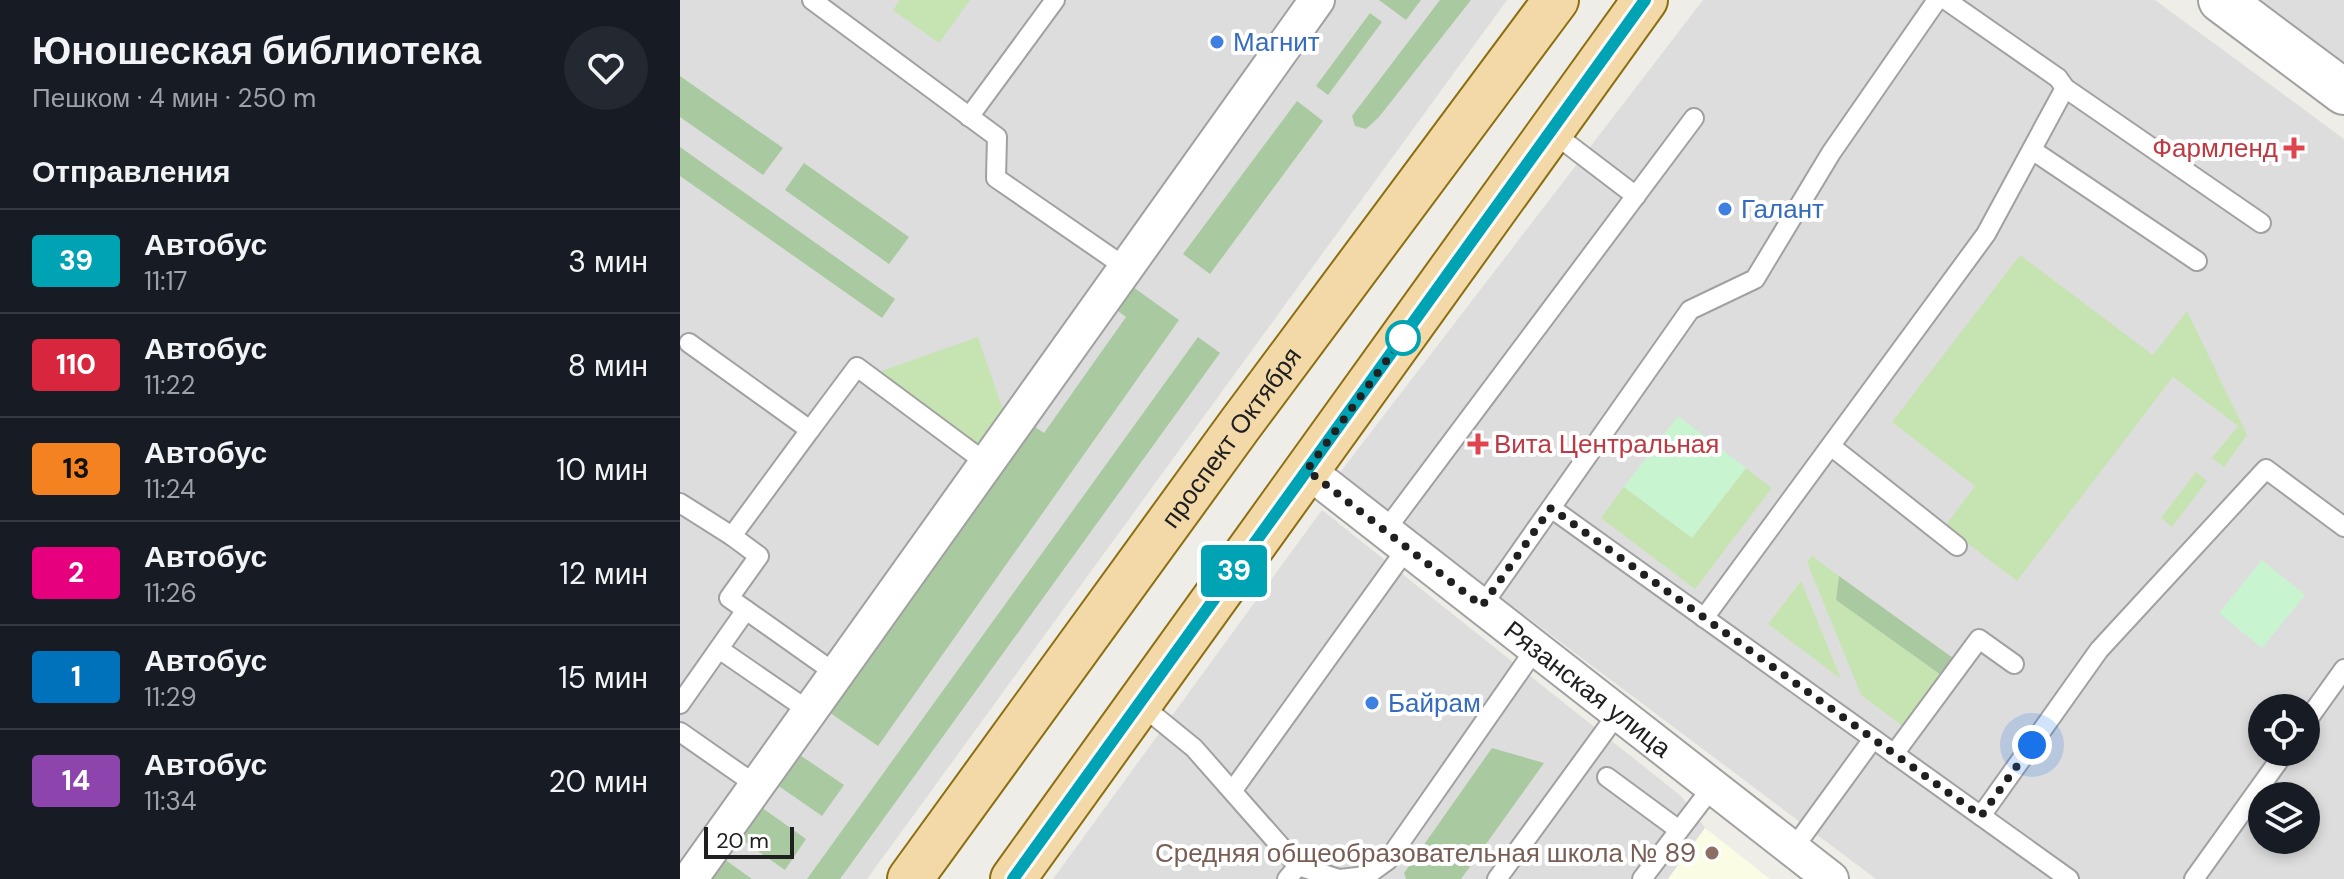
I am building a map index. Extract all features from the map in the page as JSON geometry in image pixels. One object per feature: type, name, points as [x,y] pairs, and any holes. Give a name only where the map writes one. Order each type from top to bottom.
[{"type":"main road","name":"проспект Октября","points":[[910,879],[1249,413],[1556,0]]},
{"type":"main road","points":[[1013,879],[1645,0]]},
{"type":"street","points":[[690,879],[1317,0]]},
{"type":"street","points":[[2221,0],[2344,92]]},
{"type":"street","name":"Рязанская улица","points":[[1307,470],[1831,879]]},
{"type":"lane","points":[[812,0],[997,137],[996,178],[1125,267]]},
{"type":"lane","points":[[969,117],[1055,0]]},
{"type":"lane","points":[[1482,606],[1690,310],[1755,279],[1831,153],[1937,0]]},
{"type":"lane","points":[[1946,0],[2058,78],[2065,88],[2261,223]]},
{"type":"lane","points":[[1704,618],[1986,234],[2065,88]]},
{"type":"lane","points":[[1233,790],[1396,539],[1694,118]]},
{"type":"lane","points":[[1552,132],[1636,196]]},
{"type":"lane","points":[[2032,150],[2197,261]]},
{"type":"lane","points":[[683,345],[810,430]]},
{"type":"lane","points":[[732,536],[857,367],[985,462]]},
{"type":"lane","points":[[1832,447],[1957,546]]},
{"type":"lane","points":[[1981,816],[2099,650],[2266,469],[2344,527]]},
{"type":"lane","points":[[680,503],[759,556],[729,598],[835,673]]},
{"type":"lane","points":[[1551,508],[2069,879]]},
{"type":"lane","points":[[680,704],[746,610]]},
{"type":"lane","points":[[1894,754],[1979,639],[2014,664]]},
{"type":"lane","points":[[1140,704],[1194,748],[1233,790],[1292,872],[1340,879],[1366,876],[1388,860],[1536,648]]},
{"type":"lane","points":[[719,649],[809,711]]},
{"type":"lane","points":[[2320,702],[2344,669]]},
{"type":"lane","points":[[1497,879],[1618,713]]},
{"type":"lane","points":[[680,732],[756,785]]},
{"type":"lane","points":[[1793,849],[1873,739]]},
{"type":"lane","points":[[2194,879],[2275,766]]},
{"type":"lane","points":[[1607,777],[1679,830]]},
{"type":"lane","points":[[1642,879],[1713,786]]},
{"type":"shaded area","points":[[680,0],[1507,0],[867,879],[680,879]]},
{"type":"shaded area","points":[[1703,0],[2155,0],[2344,139],[2344,879],[1876,879],[1338,475]]},
{"type":"shaded area","points":[[2254,0],[2344,0],[2344,65]]},
{"type":"shaded area","points":[[1322,510],[1681,796],[1705,828],[1668,879],[1053,879]]},
{"type":"shaded area","name":"Средняя общеобразовательная школа № 89","points":[[1705,828],[1770,879],[1668,879]]},
{"type":"green space","points":[[900,0],[970,0],[939,43],[893,10]]},
{"type":"green space","points":[[1379,0],[1421,0],[1406,20]]},
{"type":"green space","points":[[1440,0],[1471,0],[1379,117],[1366,129],[1355,126],[1352,116]]},
{"type":"green space","points":[[1370,13],[1382,22],[1328,95],[1316,86]]},
{"type":"green space","points":[[680,76],[783,148],[763,175],[680,117]]},
{"type":"green space","points":[[1297,101],[1323,121],[1210,274],[1183,254]]},
{"type":"green space","points":[[680,147],[895,299],[882,318],[680,176]]},
{"type":"green space","points":[[804,163],[909,237],[889,264],[785,190]]},
{"type":"green space","points":[[2020,255],[2153,355],[2187,311],[2247,435],[2224,467],[2212,458],[2238,426],[2173,377],[2017,581],[1945,526],[1975,486],[1892,422]]},
{"type":"green space","points":[[1126,282],[1179,320],[878,746],[823,708],[1026,421],[1044,433],[1126,317],[1110,305]]},
{"type":"green space","points":[[978,337],[1003,410],[976,447],[876,373]]},
{"type":"green space","points":[[1198,337],[1220,353],[840,879],[807,879]]},
{"type":"green space","points":[[1678,416],[1746,468],[1692,538],[1624,487]]},
{"type":"green space","points":[[1746,468],[1772,488],[1695,589],[1601,518],[1624,487],[1692,538]]},
{"type":"green space","points":[[2196,472],[2207,481],[2172,527],[2161,518]]},
{"type":"green space","points":[[1812,556],[1839,576],[1836,600],[1941,675],[1905,728],[1861,695],[1807,562]]},
{"type":"green space","points":[[2262,560],[2305,595],[2262,648],[2219,613]]},
{"type":"green space","points":[[1839,576],[1953,658],[1941,675],[1836,600]]},
{"type":"green space","points":[[1801,581],[1841,679],[1768,624]]},
{"type":"green space","points":[[1492,748],[1544,763],[1461,879],[1406,879],[1404,873]]},
{"type":"green space","points":[[791,749],[844,785],[822,816],[770,780]]},
{"type":"green space","points":[[754,802],[806,839],[785,870],[732,833]]},
{"type":"green space","points":[[717,854],[752,879],[699,879]]},
{"type":"bus line","name":"39","points":[[1013,879],[1645,0]]},
{"type":"place","name":"Магнит","points":[[1217,42]]},
{"type":"place","name":"Фармленд","points":[[2294,148]]},
{"type":"place","name":"Галант","points":[[1725,209]]},
{"type":"place","name":"Вита Центральная","points":[[1478,444]]},
{"type":"place","name":"Байрам","points":[[1372,703]]},
{"type":"place","name":"Средняя общеобразовательная школа № 89","points":[[1712,853]]},
{"type":"route","points":[[1403,338],[1307,470],[1482,606],[1551,508],[1981,816],[2032,745]]}]
